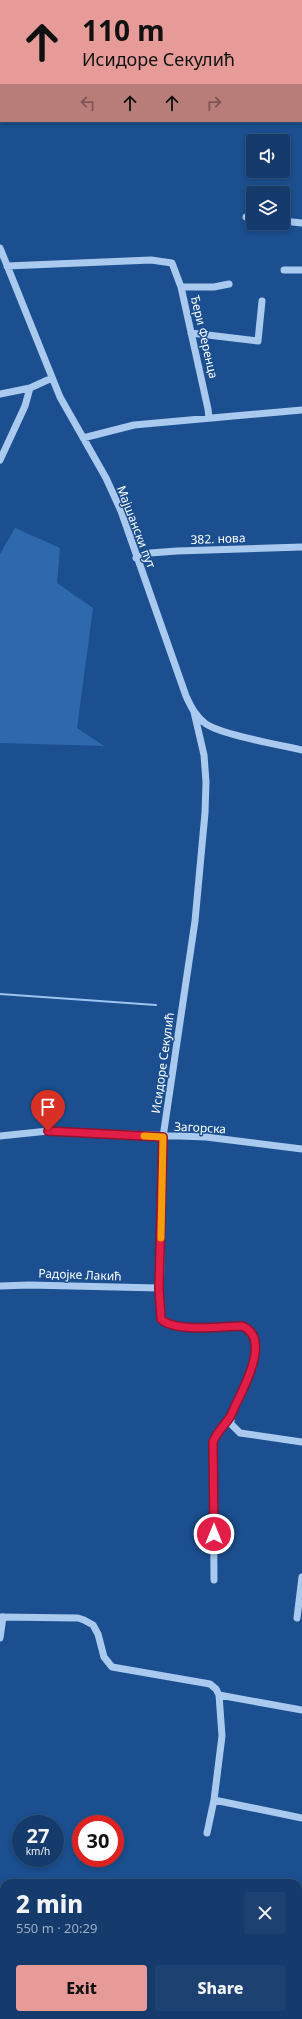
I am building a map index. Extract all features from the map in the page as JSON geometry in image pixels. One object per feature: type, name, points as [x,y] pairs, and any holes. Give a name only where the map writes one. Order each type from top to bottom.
[{"type":"street","points":[[290,222],[302,223]]},
{"type":"street","name":"Мајшански пут","points":[[0,248],[52,378],[83,438],[106,478],[121,511],[136,558],[186,696],[194,712],[205,724],[219,730],[302,750]]},
{"type":"street","name":"Ђери Ференца","points":[[7,266],[151,260],[172,263],[181,287],[209,418]]},
{"type":"street","points":[[284,270],[302,270]]},
{"type":"street","points":[[181,287],[214,287],[229,284]]},
{"type":"street","points":[[191,333],[258,341],[262,301]]},
{"type":"street","points":[[0,394],[30,388],[52,378]]},
{"type":"street","points":[[0,460],[25,406],[30,388]]},
{"type":"street","points":[[83,438],[134,425],[188,422],[209,418],[302,410]]},
{"type":"street","name":"382. нова","points":[[136,558],[150,554],[177,551],[302,546]]},
{"type":"street","name":"Исидоре Секулић","points":[[194,712],[204,755],[206,782],[195,921],[163,1137],[159,1288],[161,1319],[165,1323],[190,1327],[242,1326],[248,1328],[253,1334],[256,1348],[251,1370],[231,1416],[217,1432],[213,1442],[214,1580]]},
{"type":"street","name":"Загорска","points":[[0,1136],[48,1131],[206,1138],[302,1149]]},
{"type":"street","name":"Радојке Лакић","points":[[0,1286],[29,1285],[159,1288]]},
{"type":"street","points":[[231,1416],[231,1424],[240,1433],[302,1442]]},
{"type":"street","points":[[297,1618],[302,1577]]},
{"type":"street","points":[[0,1638],[2,1617],[78,1618],[93,1625],[98,1634],[104,1657],[112,1667],[210,1684],[216,1689],[219,1695],[222,1736],[214,1800],[207,1833]]},
{"type":"street","points":[[219,1695],[302,1710]]},
{"type":"street","points":[[214,1800],[302,1818]]},
{"type":"shaded area","points":[[15,528],[60,548],[57,583],[93,608],[77,728],[104,746],[0,743],[0,554]]},
{"type":"waterway","points":[[0,994],[156,1005]]},
{"type":"slow traffic","points":[[144,1136],[163,1137],[161,1238]]},
{"type":"route","points":[[48,1131],[163,1137],[159,1288],[161,1319],[165,1323],[190,1327],[242,1326],[248,1328],[253,1334],[256,1348],[251,1370],[231,1416],[217,1432],[213,1442],[214,1534]]}]
